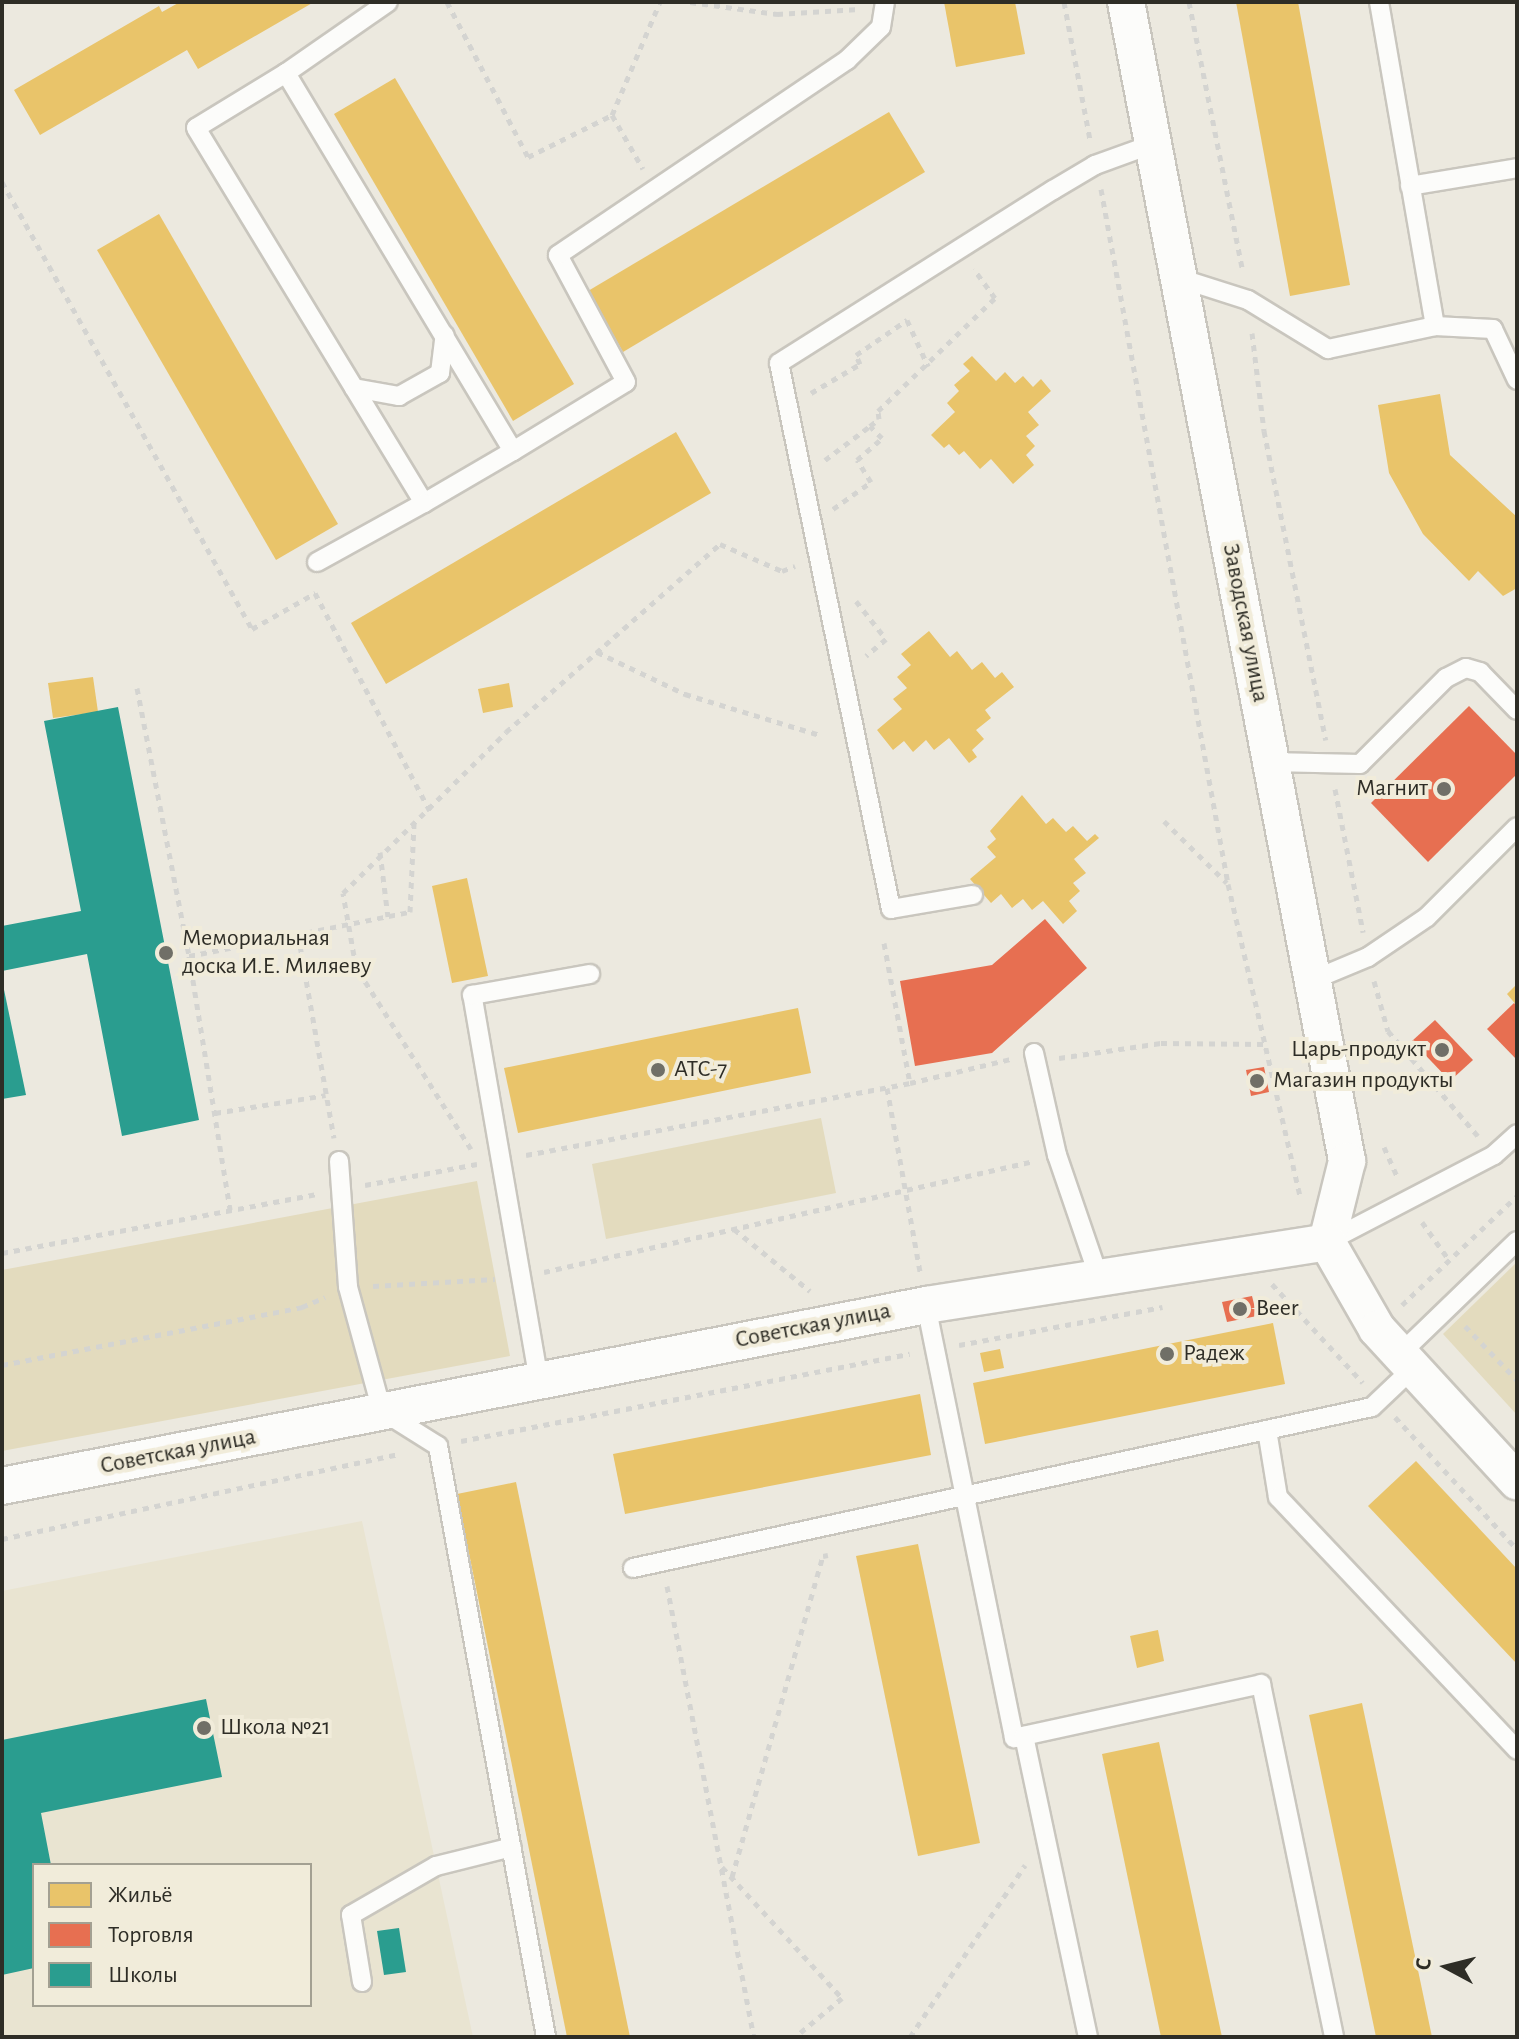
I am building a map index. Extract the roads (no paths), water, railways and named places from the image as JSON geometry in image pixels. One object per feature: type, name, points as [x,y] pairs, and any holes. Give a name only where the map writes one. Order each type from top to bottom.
[{"type":"street","name":"Заводская улица","points":[[1126,2],[1347,1161],[1327,1242]]},
{"type":"street","name":"Советская улица","points":[[2,1486],[926,1305],[1098,1275],[1327,1242]]},
{"type":"street","points":[[1327,1242],[1377,1329],[1517,1481]]},
{"type":"lane","points":[[388,2],[286,73],[196,128],[424,503]]},
{"type":"lane","points":[[1379,2],[1435,326]]},
{"type":"lane","points":[[317,562],[424,503],[626,382],[558,255],[653,187],[847,60],[881,27],[884,5]]},
{"type":"lane","points":[[286,73],[513,451]]},
{"type":"lane","points":[[973,895],[891,909],[779,363],[1095,165],[1153,144]]},
{"type":"lane","points":[[1410,186],[1517,168]]},
{"type":"lane","points":[[1179,278],[1248,300],[1328,349],[1435,326],[1493,329],[1517,380]]},
{"type":"lane","points":[[354,388],[399,396],[440,373],[445,335]]},
{"type":"lane","points":[[1271,762],[1330,760],[1360,764],[1446,678],[1466,668],[1480,672],[1517,710]]},
{"type":"lane","points":[[1313,980],[1368,957],[1427,917],[1517,827]]},
{"type":"lane","points":[[539,1381],[472,995],[590,974]]},
{"type":"lane","points":[[1035,1058],[1057,1155],[1098,1275]]},
{"type":"lane","points":[[1327,1242],[1494,1155],[1517,1134]]},
{"type":"lane","points":[[339,1161],[338,1190],[348,1287],[382,1411],[438,1446],[546,2037]]},
{"type":"lane","points":[[633,1568],[1372,1407],[1448,1308],[1517,1241]]},
{"type":"lane","points":[[926,1305],[1014,1738],[1261,1684],[1334,2037]]},
{"type":"lane","points":[[1267,1430],[1278,1497],[1517,1750]]},
{"type":"lane","points":[[1024,1736],[1088,2037]]},
{"type":"lane","points":[[362,1982],[351,1915],[436,1866],[512,1847]]},
{"type":"place","name":"Магнит","points":[[1444,789]]},
{"type":"place","name":"Мемориальная доска И.Е. Миляеву","points":[[166,953]]},
{"type":"place","name":"Царь-продукт","points":[[1442,1050]]},
{"type":"place","name":"АТС-7","points":[[658,1070]]},
{"type":"place","name":"Магазин продукты","points":[[1257,1081]]},
{"type":"place","name":"Beer","points":[[1240,1309]]},
{"type":"place","name":"Радеж","points":[[1167,1354]]},
{"type":"place","name":"Школа №21","points":[[204,1728]]}]
